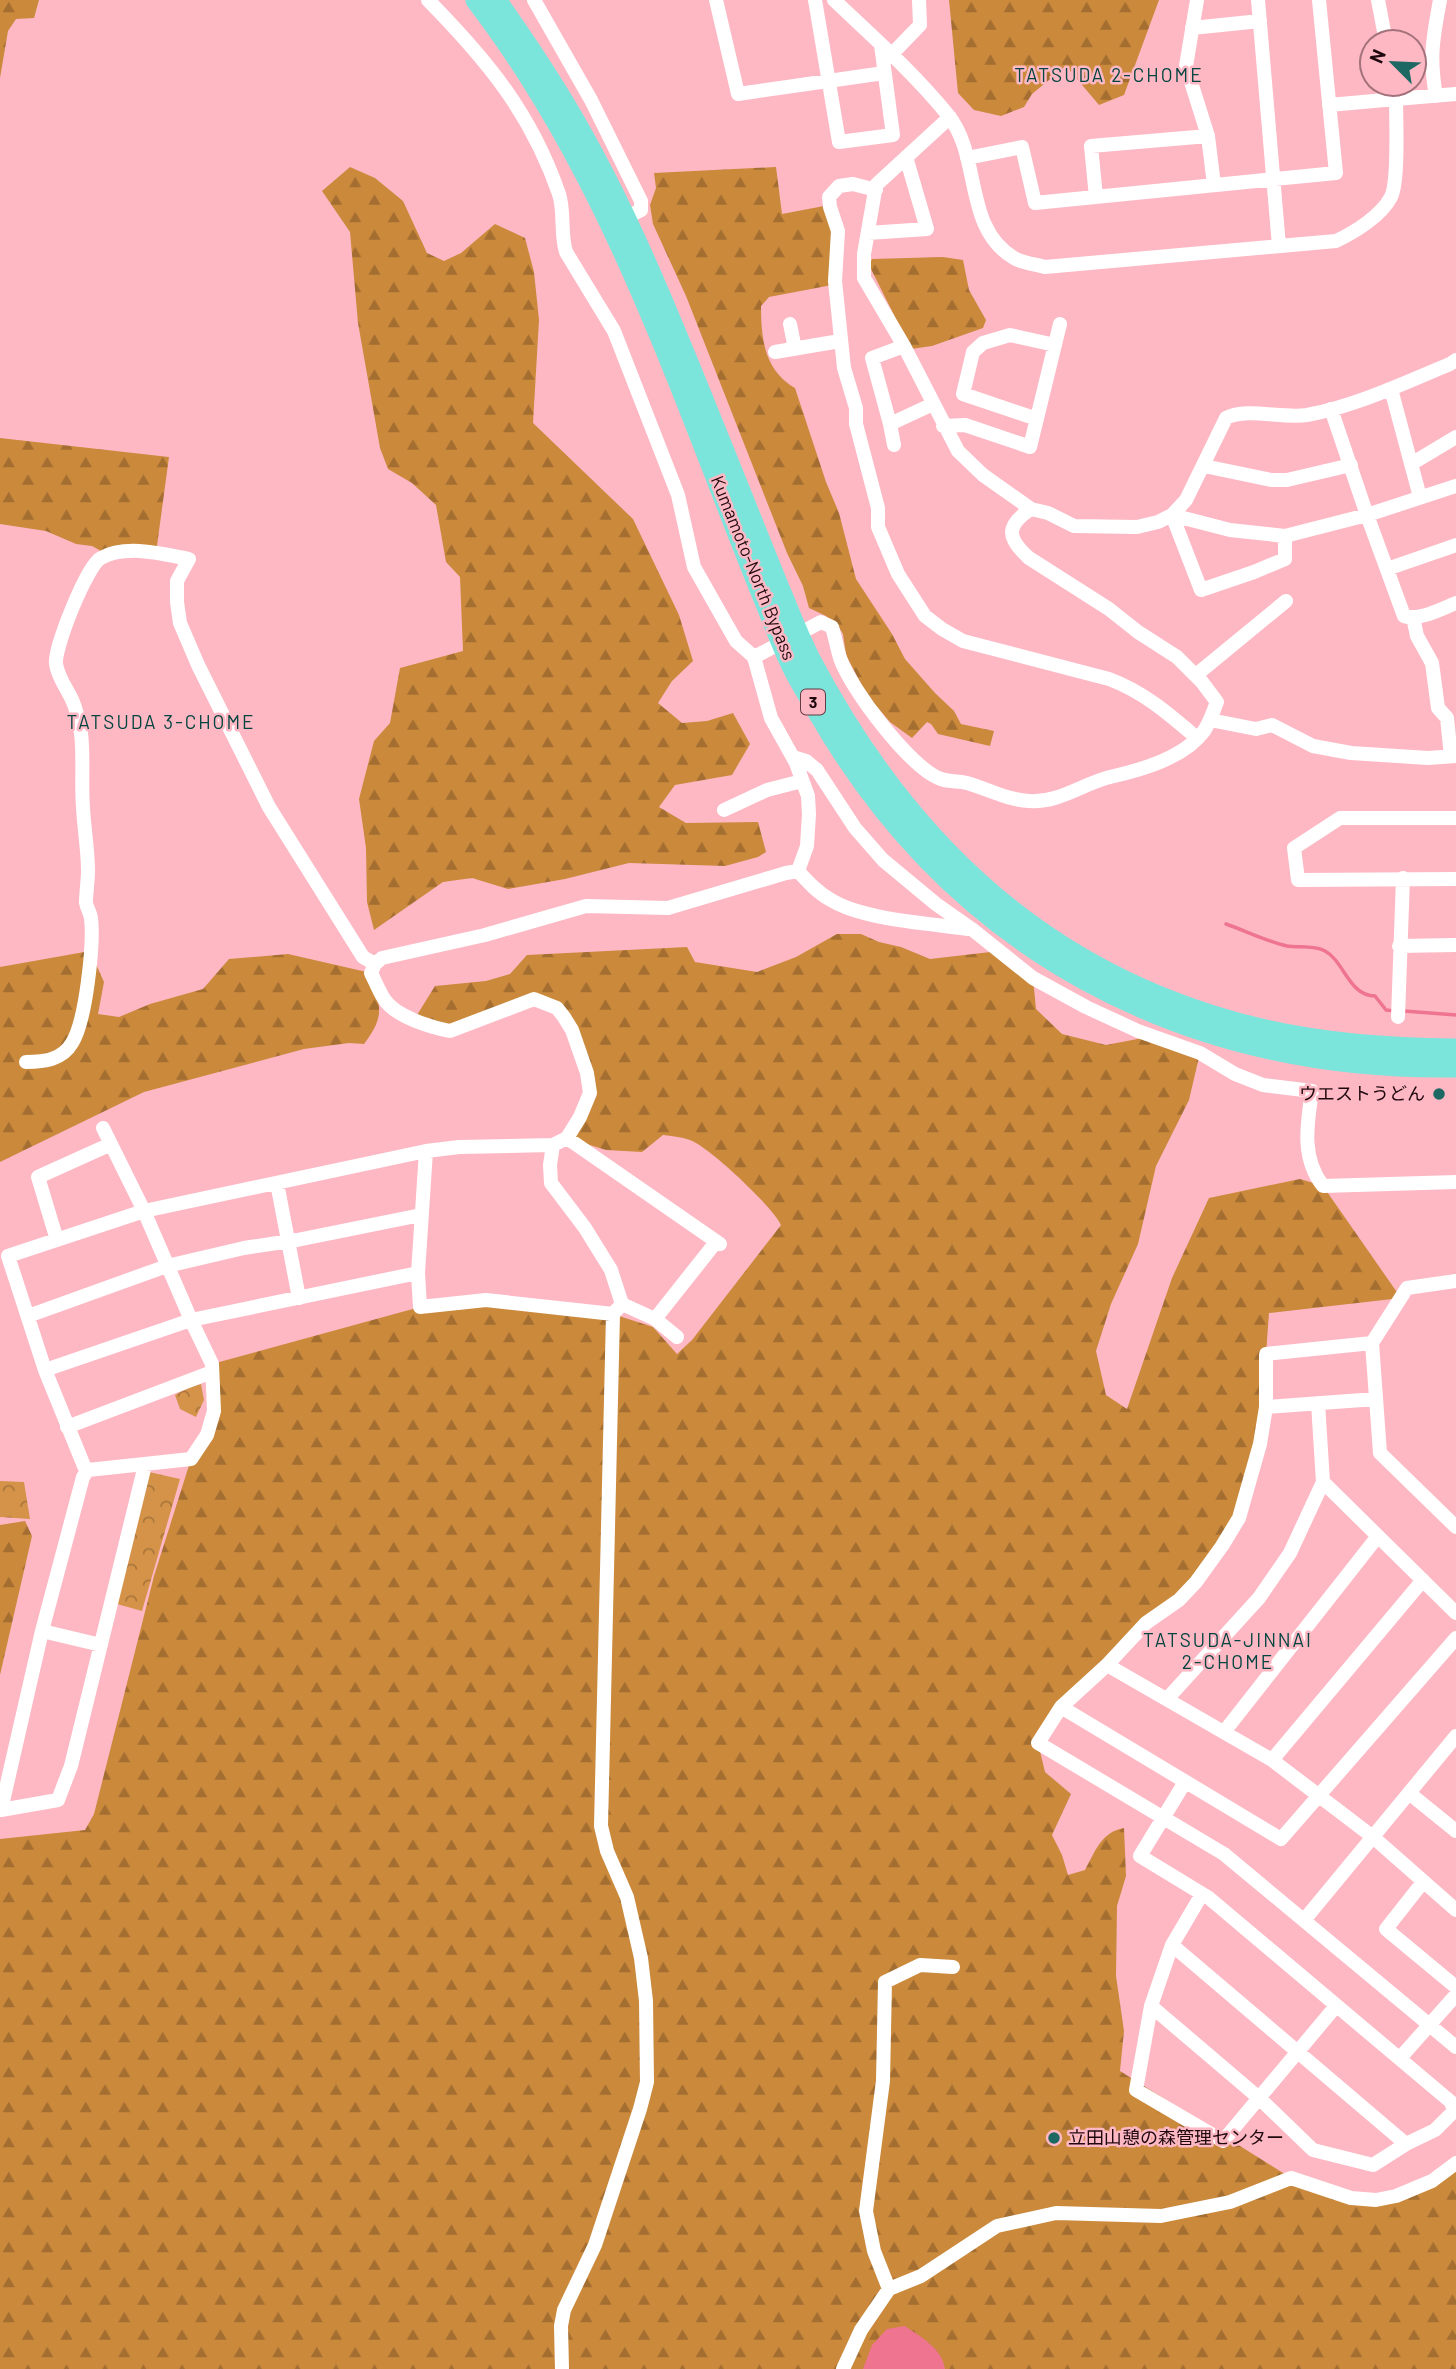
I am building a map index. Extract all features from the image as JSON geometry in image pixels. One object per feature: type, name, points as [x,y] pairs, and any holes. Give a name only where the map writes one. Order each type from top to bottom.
[{"type":"highway","name":"Kumamoto-North Bypass","points":[[477,0],[573,149],[620,245],[790,638],[808,656],[871,762],[916,821],[978,884],[1002,904],[1086,961],[1147,992],[1258,1029],[1357,1044],[1456,1049]]},
{"type":"highway","name":"Kumamoto-North Bypass","points":[[496,0],[565,104],[625,218],[656,284],[790,638],[792,665],[849,765],[889,817],[966,897],[1014,935],[1100,989],[1204,1032],[1298,1056],[1414,1068],[1456,1067]]},
{"type":"street","points":[[428,0],[490,66],[531,130],[560,197],[562,240],[566,252],[614,331],[678,495],[694,567],[736,641],[754,657],[771,718],[793,757],[808,796],[809,832],[799,871]]},
{"type":"street","points":[[534,0],[591,100],[641,201],[640,210],[625,218]]},
{"type":"street","points":[[716,0],[738,94],[884,72]]},
{"type":"street","points":[[815,0],[839,142],[893,135],[884,72],[886,49],[920,25],[919,0]]},
{"type":"street","points":[[834,0],[886,49],[950,117],[962,138],[985,229],[1015,258],[1045,267],[1336,241],[1369,221],[1391,196],[1396,166],[1394,98]]},
{"type":"street","points":[[1197,0],[1186,66],[1208,136],[1214,185]]},
{"type":"street","points":[[1258,0],[1279,246]]},
{"type":"street","points":[[967,158],[1022,147],[1035,203],[1336,173],[1319,0]]},
{"type":"street","points":[[1378,0],[1383,28]]},
{"type":"street","points":[[1436,96],[1431,56],[1440,0]]},
{"type":"street","points":[[1192,28],[1260,21]]},
{"type":"street","points":[[1428,95],[1456,94]]},
{"type":"street","points":[[1329,105],[1362,98]]},
{"type":"street","points":[[531,130],[554,117]]},
{"type":"street","points":[[950,117],[876,185],[864,254],[864,278],[904,346],[958,451],[984,475],[1031,509],[1048,513],[1074,526],[1137,527],[1158,522],[1172,515],[1186,500],[1226,418],[1237,413],[1306,415],[1331,409],[1391,389],[1456,360]]},
{"type":"street","points":[[1096,197],[1091,146],[1208,136]]},
{"type":"street","points":[[868,233],[927,229],[906,157]]},
{"type":"street","points":[[876,190],[853,184],[839,186],[829,197],[838,231],[835,281],[844,368],[856,408],[856,424],[878,508],[878,527],[898,574],[925,616],[963,641],[1125,685],[1145,695],[1197,738]]},
{"type":"street","points":[[790,324],[795,349]]},
{"type":"street","points":[[943,426],[965,425],[1030,447],[1060,324]]},
{"type":"street","points":[[1037,419],[963,394],[973,352],[983,343],[1010,335],[1055,345]]},
{"type":"street","points":[[775,352],[840,341]]},
{"type":"street","points":[[894,445],[872,358],[904,346]]},
{"type":"street","points":[[1391,389],[1420,497]]},
{"type":"street","points":[[890,424],[933,404]]},
{"type":"street","points":[[1331,409],[1404,616],[1413,617],[1456,603]]},
{"type":"street","points":[[1411,464],[1456,437]]},
{"type":"street","points":[[1203,466],[1271,480],[1351,465]]},
{"type":"street","points":[[1172,515],[1230,530],[1285,536],[1367,515],[1456,486]]},
{"type":"street","points":[[754,657],[821,622],[832,627],[840,658],[850,679],[881,723],[913,758],[939,779],[967,783],[990,793],[1029,801],[1058,798],[1093,781],[1128,773],[1178,753],[1197,738],[1210,720],[1217,702],[1177,657],[1029,558],[1017,547],[1012,528],[1018,518],[1031,509]]},
{"type":"street","points":[[1172,515],[1201,590],[1285,559],[1285,536]]},
{"type":"street","points":[[1387,569],[1456,545]]},
{"type":"street","points":[[26,1062],[56,1058],[73,1042],[83,1014],[91,916],[86,906],[88,872],[80,733],[74,704],[58,672],[56,662],[60,642],[92,566],[101,558],[132,550],[189,559],[177,581],[177,602],[180,623],[198,666],[269,807],[363,957],[375,964]]},
{"type":"street","points":[[1196,676],[1286,601]]},
{"type":"street","points":[[1210,720],[1256,729],[1272,725],[1313,746],[1350,753],[1428,758],[1453,756],[1447,718],[1438,708],[1432,663],[1417,636],[1413,617]]},
{"type":"street","points":[[793,757],[806,761],[817,771],[855,828],[883,860],[1033,978],[1138,1031],[1200,1053],[1235,1074],[1263,1085],[1312,1091],[1305,1142],[1316,1177],[1323,1186],[1456,1182]]},
{"type":"street","points":[[724,810],[767,790],[802,781]]},
{"type":"street","points":[[1456,818],[1340,818],[1294,848],[1298,880],[1456,879]]},
{"type":"street","points":[[799,871],[832,901],[870,914],[973,930]]},
{"type":"street","points":[[103,1128],[144,1211],[212,1364],[214,1411],[210,1427],[191,1459],[89,1470],[84,1466],[45,1370],[8,1256],[144,1211],[426,1151],[459,1147],[553,1145],[567,1138],[590,1093],[587,1073],[572,1030],[557,1008],[534,999],[450,1031],[436,1028],[414,1021],[385,1001],[371,973],[375,964],[382,958],[485,935],[586,906],[668,908],[799,871]]},
{"type":"street","points":[[1398,1017],[1404,878]]},
{"type":"street","points":[[1399,946],[1456,944]]},
{"type":"street","points":[[567,1138],[718,1243],[655,1319]]},
{"type":"street","points":[[57,1240],[38,1177],[111,1144]]},
{"type":"street","points":[[553,1145],[551,1184],[585,1228],[611,1270],[617,1309],[601,1826],[607,1851],[627,1897],[641,1958],[646,2001],[646,2082],[640,2109],[595,2245],[564,2310],[561,2326],[562,2369]]},
{"type":"street","points":[[426,1151],[418,1273],[420,1307],[486,1300],[617,1309],[655,1319],[677,1337]]},
{"type":"street","points":[[276,1183],[299,1298]]},
{"type":"street","points":[[28,1316],[167,1266],[244,1248],[288,1242],[421,1215]]},
{"type":"street","points":[[45,1370],[191,1321],[418,1273]]},
{"type":"street","points":[[1456,1281],[1407,1288],[1372,1343],[1380,1453],[1456,1527]]},
{"type":"street","points":[[1372,1343],[1266,1354],[1266,1406],[1260,1444],[1239,1518],[1222,1546],[1179,1600],[1146,1623],[1061,1707],[1038,1743],[1224,1854],[1456,2047]]},
{"type":"street","points":[[67,1427],[212,1372]]},
{"type":"street","points":[[1266,1406],[1376,1399]]},
{"type":"street","points":[[1167,1699],[1270,1583],[1290,1553],[1323,1482],[1318,1403]]},
{"type":"street","points":[[89,1470],[83,1477],[42,1631],[1,1810],[58,1800],[71,1766],[145,1465]]},
{"type":"street","points":[[1323,1482],[1456,1613]]},
{"type":"street","points":[[1224,1732],[1378,1536]]},
{"type":"street","points":[[1272,1760],[1423,1580]]},
{"type":"street","points":[[42,1631],[101,1645]]},
{"type":"street","points":[[1061,1707],[1281,1839],[1456,1637]]},
{"type":"street","points":[[1107,1664],[1272,1760],[1373,1837],[1456,1910]]},
{"type":"street","points":[[1305,1919],[1456,1736]]},
{"type":"street","points":[[1152,2006],[1259,2098],[1313,2150],[1373,2165],[1435,2130],[1454,2110],[1451,2102],[1209,1898],[1140,1856],[1185,1782]]},
{"type":"street","points":[[1409,1793],[1456,1831]]},
{"type":"street","points":[[1423,1882],[1386,1929],[1456,1987]]},
{"type":"street","points":[[1202,1894],[1171,1945],[1152,2006],[1136,2090],[1223,2141],[1336,2006]]},
{"type":"street","points":[[1171,1945],[1406,2144]]},
{"type":"street","points":[[889,2289],[874,2251],[866,2211],[883,2081],[885,1982],[920,1965],[954,1967]]},
{"type":"street","points":[[1400,2058],[1456,1996]]},
{"type":"street","points":[[843,2369],[862,2330],[889,2289],[921,2276],[997,2226],[1056,2213],[1161,2216],[1230,2202],[1291,2178],[1351,2198],[1376,2200],[1395,2196],[1432,2181],[1456,2163]]},
{"type":"green space","points":[[0,0],[39,0],[34,18],[16,19],[8,31],[0,78]]},
{"type":"green space","points":[[949,0],[1159,0],[1124,95],[1099,105],[1066,66],[1032,94],[1024,107],[1001,116],[974,110],[958,93]]},
{"type":"green space","points":[[350,167],[375,178],[403,201],[427,253],[444,261],[461,253],[495,224],[525,238],[534,272],[539,320],[533,423],[633,519],[679,615],[693,661],[672,681],[658,703],[682,723],[707,721],[733,713],[750,744],[732,775],[675,785],[659,807],[686,823],[758,822],[766,852],[758,857],[725,866],[629,863],[565,879],[508,889],[472,878],[443,882],[374,930],[367,902],[366,848],[359,799],[374,741],[390,723],[400,668],[463,651],[460,577],[446,562],[436,505],[412,483],[388,469],[380,448],[358,323],[350,232],[322,191]]},
{"type":"green space","points":[[776,167],[782,214],[824,206],[835,241],[832,285],[769,297],[761,306],[766,352],[777,372],[795,388],[839,513],[856,579],[905,659],[954,711],[961,724],[994,731],[990,746],[938,734],[927,722],[912,738],[890,722],[867,695],[846,655],[843,634],[838,626],[826,616],[809,608],[803,586],[787,553],[686,296],[653,224],[650,205],[656,188],[654,173]]},
{"type":"green space","points":[[943,257],[963,260],[969,290],[986,320],[983,328],[932,346],[911,349],[869,265],[872,259]]},
{"type":"green space","points":[[0,438],[169,457],[156,553],[110,556],[92,546],[76,544],[46,531],[0,524]]},
{"type":"green space","points":[[837,934],[861,934],[930,959],[999,951],[1033,978],[1036,1009],[1062,1034],[1106,1045],[1153,1036],[1200,1053],[1189,1100],[1156,1166],[1138,1244],[1111,1304],[1096,1351],[1106,1395],[1127,1409],[1172,1278],[1209,1198],[1300,1179],[1323,1186],[1401,1298],[1269,1313],[1266,1407],[1239,1518],[1196,1582],[1146,1623],[1038,1743],[1045,1772],[1071,1794],[1052,1835],[1068,1875],[1085,1870],[1104,1838],[1124,1828],[1126,1876],[1117,1906],[1116,1976],[1124,2031],[1120,2071],[1291,2178],[1376,2200],[1456,2163],[1456,2369],[0,2369],[0,1839],[85,1830],[94,1814],[154,1576],[191,1459],[207,1435],[212,1364],[420,1307],[463,1302],[613,1314],[653,1327],[677,1354],[692,1340],[781,1225],[776,1216],[725,1165],[690,1140],[663,1135],[642,1152],[606,1150],[567,1138],[590,1093],[564,1017],[533,999],[436,1028],[417,1015],[435,986],[486,981],[510,974],[527,955],[687,947],[695,962],[757,972],[796,957]]},
{"type":"green space","points":[[90,951],[104,982],[98,1014],[119,1017],[150,1004],[203,989],[229,959],[288,954],[371,973],[379,1003],[378,1018],[364,1044],[349,1043],[304,1049],[144,1092],[0,1162],[0,967]]},
{"type":"green space","points":[[201,1384],[204,1400],[196,1417],[180,1409],[175,1395]]},
{"type":"green space","points":[[149,1472],[180,1479],[142,1611],[117,1604]]},
{"type":"green space","points":[[0,1481],[24,1482],[30,1519],[0,1517]]},
{"type":"green space","points":[[25,1521],[32,1536],[0,1675],[0,1525]]},
{"type":"shaded area","points":[[905,2326],[936,2349],[945,2369],[863,2369],[872,2345],[887,2329]]},
{"type":"waterway","points":[[1226,924],[1279,944],[1325,951],[1359,990],[1375,996],[1386,1010],[1396,1011]]},
{"type":"waterway","points":[[1404,1011],[1456,1015]]},
{"type":"place","name":"ウエストうどん","points":[[1439,1094]]},
{"type":"place","name":"立田山憩の森管理センター","points":[[1054,2138]]},
{"type":"district","name":"TATSUDA 2-CHOME","points":[[1109,75]]},
{"type":"district","name":"TATSUDA 3-CHOME","points":[[161,722]]},
{"type":"district","name":"TATSUDA-JINNAI 2-CHOME","points":[[1228,1651]]}]
